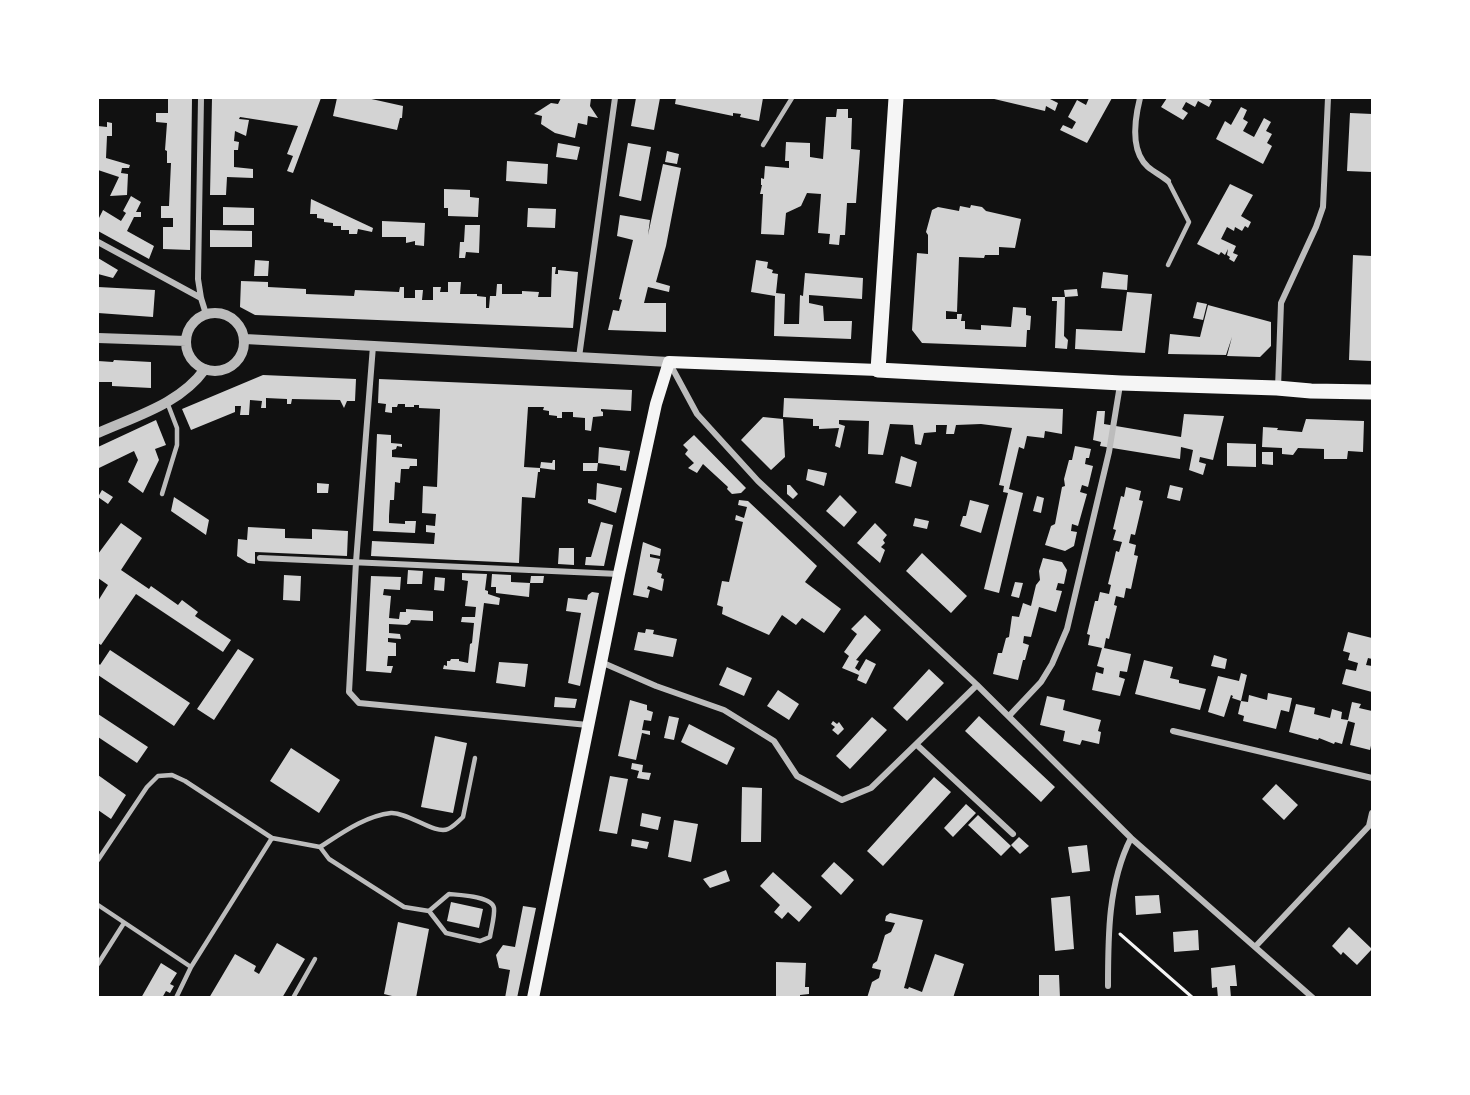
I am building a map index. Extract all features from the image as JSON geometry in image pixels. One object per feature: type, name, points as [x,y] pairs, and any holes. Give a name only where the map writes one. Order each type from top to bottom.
[{"type":"main road","points":[[878,370],[896,98]]},
{"type":"main road","points":[[533,998],[618,574],[656,404],[669,362],[1372,392]]},
{"type":"street","points":[[201,98],[198,272],[201,298],[206,314]]},
{"type":"street","points":[[579,357],[615,98]]},
{"type":"street","points":[[1140,98],[1135,118],[1137,145],[1146,166],[1168,181]]},
{"type":"street","points":[[1278,388],[1281,303],[1317,227],[1323,207],[1328,98]]},
{"type":"street","points":[[98,242],[201,298]]},
{"type":"street","points":[[224,313],[234,319],[245,339],[241,356],[233,365],[223,370],[205,369],[198,366],[189,355],[186,341],[190,326],[197,318],[206,314],[224,313]]},
{"type":"street","points":[[98,338],[186,341]]},
{"type":"street","points":[[245,339],[669,362],[697,414],[758,481],[977,685],[1131,838],[1313,998]]},
{"type":"street","points":[[373,346],[356,562],[349,692],[359,703],[588,725]]},
{"type":"street","points":[[98,433],[177,398],[196,382],[205,369]]},
{"type":"street","points":[[1009,716],[1041,682],[1052,664],[1067,629],[1108,452],[1121,383]]},
{"type":"street","points":[[260,558],[618,574]]},
{"type":"street","points":[[601,662],[656,686],[724,710],[774,741],[797,776],[842,800],[870,788],[977,685]]},
{"type":"street","points":[[1173,731],[1372,778]]},
{"type":"street","points":[[917,745],[1013,834]]},
{"type":"street","points":[[1255,947],[1370,826],[1372,813]]},
{"type":"street","points":[[1108,986],[1110,910],[1123,854],[1131,838]]},
{"type":"lane","points":[[762,145],[792,98]]},
{"type":"lane","points":[[1168,181],[1189,222],[1168,266]]},
{"type":"lane","points":[[162,494],[177,445],[177,428],[167,402]]},
{"type":"lane","points":[[98,860],[147,787],[158,776],[172,775],[185,781],[272,838],[320,847],[362,822],[393,813],[419,820],[440,831],[448,829],[463,817],[475,758]]},
{"type":"lane","points":[[176,998],[191,967],[272,838]]},
{"type":"lane","points":[[320,847],[329,859],[404,907],[429,911],[446,933],[480,941],[490,938],[494,908],[491,902],[483,898],[449,894],[429,911]]},
{"type":"lane","points":[[98,905],[191,967]]},
{"type":"lane","points":[[98,964],[124,923]]},
{"type":"lane","points":[[293,998],[315,959]]},
{"type":"path","points":[[1109,924],[1193,998]]},
{"type":"building","points":[[168,98],[192,98],[190,250],[163,249],[163,227],[173,227],[173,218],[161,218],[161,206],[169,206],[171,163],[167,163],[167,151],[165,150],[167,123],[156,122],[156,113],[168,113]]},
{"type":"building","points":[[212,98],[321,98],[293,173],[287,171],[293,156],[287,154],[298,126],[240,117],[239,119],[249,120],[246,136],[235,131],[234,141],[239,142],[238,150],[234,150],[234,167],[253,169],[253,178],[227,177],[226,195],[210,195]]},
{"type":"building","points":[[337,98],[367,98],[403,106],[402,118],[400,118],[397,130],[333,116]]},
{"type":"building","points":[[561,98],[591,98],[590,106],[598,118],[588,116],[587,125],[578,123],[575,138],[555,133],[541,124],[542,116],[534,114],[551,103],[558,104]]},
{"type":"building","points":[[636,98],[660,98],[654,130],[631,126]]},
{"type":"building","points":[[676,98],[763,98],[759,121],[740,117],[741,114],[733,113],[733,116],[675,104]]},
{"type":"building","points":[[990,98],[1048,98],[1058,103],[1055,111],[1046,106],[1045,111]]},
{"type":"building","points":[[1089,98],[1112,98],[1087,143],[1060,130],[1063,125],[1072,129],[1076,122],[1068,117],[1077,100],[1086,105]]},
{"type":"building","points":[[1167,98],[1207,98],[1212,101],[1209,107],[1198,101],[1195,107],[1186,102],[1182,109],[1188,113],[1183,120],[1161,107]]},
{"type":"building","points":[[1241,107],[1247,110],[1243,119],[1248,122],[1243,131],[1254,137],[1264,118],[1271,122],[1266,131],[1272,134],[1267,143],[1272,146],[1263,164],[1216,139],[1225,121],[1231,125]]},
{"type":"building","points":[[837,109],[848,109],[848,118],[852,118],[851,149],[860,150],[856,203],[847,203],[845,235],[840,235],[839,245],[829,244],[830,234],[818,233],[821,194],[807,193],[801,206],[786,213],[784,235],[761,234],[763,194],[760,194],[761,178],[764,179],[765,166],[789,168],[789,161],[785,161],[786,142],[810,143],[810,157],[823,159],[826,117],[836,117]]},
{"type":"building","points":[[1350,113],[1372,114],[1372,172],[1347,171]]},
{"type":"building","points":[[107,122],[112,123],[112,136],[107,136],[106,158],[130,165],[129,168],[122,168],[121,173],[128,174],[127,195],[110,196],[119,177],[98,170],[98,126],[107,127]]},
{"type":"building","points":[[558,143],[580,147],[577,160],[556,157]]},
{"type":"building","points":[[628,143],[651,147],[641,201],[619,196]]},
{"type":"building","points":[[667,151],[679,154],[677,164],[665,162]]},
{"type":"building","points":[[507,161],[548,164],[547,184],[506,181]]},
{"type":"building","points":[[663,164],[681,168],[666,246],[656,282],[670,286],[669,292],[648,287],[644,303],[666,303],[666,332],[608,330],[613,310],[619,311],[622,300],[619,299],[633,240],[617,236],[620,215],[650,220],[648,235]]},
{"type":"building","points":[[1230,184],[1253,195],[1241,216],[1251,222],[1248,228],[1245,226],[1242,231],[1235,227],[1234,231],[1227,227],[1221,239],[1236,246],[1233,253],[1238,255],[1234,262],[1227,255],[1228,249],[1225,255],[1221,252],[1219,255],[1197,244]]},
{"type":"building","points":[[444,189],[470,190],[470,197],[479,198],[478,217],[448,216],[448,208],[444,208]]},
{"type":"building","points":[[131,196],[141,202],[136,212],[141,212],[141,217],[134,217],[127,231],[154,246],[149,259],[98,231],[98,220],[103,210],[121,221],[126,213],[123,211]]},
{"type":"building","points":[[311,199],[373,228],[372,232],[358,229],[357,234],[349,234],[349,230],[341,230],[341,226],[333,226],[333,223],[324,222],[324,219],[317,218],[317,214],[310,214]]},
{"type":"building","points":[[971,205],[1021,219],[1015,248],[999,247],[999,255],[985,255],[984,258],[959,257],[957,312],[946,311],[946,319],[957,319],[957,314],[962,314],[961,321],[965,321],[965,329],[981,330],[981,325],[1011,327],[1013,307],[1026,308],[1026,315],[1031,316],[1026,347],[922,343],[912,330],[917,253],[928,254],[926,232],[932,210],[938,207],[959,211],[960,206],[970,208]]},
{"type":"building","points":[[223,207],[254,208],[254,225],[223,225]]},
{"type":"building","points":[[528,208],[556,209],[555,228],[527,227]]},
{"type":"building","points":[[382,221],[425,223],[424,246],[415,245],[415,241],[406,243],[406,237],[382,237]]},
{"type":"building","points":[[465,225],[480,225],[479,253],[466,252],[465,258],[459,258],[460,242],[464,242]]},
{"type":"building","points":[[210,230],[252,231],[252,247],[210,247]]},
{"type":"building","points":[[1353,255],[1372,256],[1372,361],[1349,360]]},
{"type":"building","points":[[98,258],[118,270],[113,278],[98,274]]},
{"type":"building","points":[[255,260],[269,261],[268,276],[254,276]]},
{"type":"building","points":[[756,260],[768,262],[767,268],[773,270],[772,273],[778,274],[776,293],[785,294],[784,324],[799,324],[800,295],[803,296],[805,273],[863,278],[862,299],[809,295],[809,303],[823,306],[824,321],[852,321],[851,339],[774,336],[775,296],[751,292]]},
{"type":"building","points":[[552,267],[556,267],[555,274],[558,274],[558,270],[578,272],[573,328],[255,315],[240,307],[241,281],[268,282],[268,287],[306,289],[306,294],[354,296],[355,290],[399,292],[400,287],[404,287],[404,298],[415,298],[415,290],[423,290],[422,300],[433,300],[433,287],[441,287],[440,292],[448,292],[448,282],[461,282],[460,294],[477,294],[477,296],[486,297],[486,308],[489,308],[490,296],[496,296],[497,284],[502,284],[502,294],[522,294],[522,291],[539,292],[538,297],[551,297]]},
{"type":"building","points":[[1103,272],[1128,275],[1127,290],[1101,288]]},
{"type":"building","points":[[98,287],[155,290],[153,317],[98,313]]},
{"type":"building","points":[[1077,289],[1078,296],[1065,297],[1064,290]]},
{"type":"building","points":[[1127,292],[1152,294],[1145,353],[1075,349],[1076,329],[1122,331]]},
{"type":"building","points":[[1052,297],[1065,297],[1064,336],[1068,340],[1067,349],[1055,348],[1057,301],[1052,301]]},
{"type":"building","points":[[1197,302],[1207,304],[1203,320],[1193,318]]},
{"type":"building","points":[[1208,305],[1271,322],[1271,346],[1260,357],[1227,356],[1232,337],[1226,355],[1168,354],[1170,334],[1200,337]]},
{"type":"building","points":[[114,360],[151,362],[151,388],[112,386],[112,382],[98,382],[98,361],[113,362]]},
{"type":"building","points":[[263,375],[356,379],[355,401],[347,401],[344,408],[340,400],[292,399],[291,404],[287,404],[287,399],[266,398],[266,408],[261,408],[262,401],[250,400],[249,415],[240,415],[241,406],[235,406],[235,412],[191,430],[182,409]]},
{"type":"building","points":[[379,379],[632,390],[631,411],[601,409],[603,416],[593,417],[591,431],[585,430],[585,418],[573,417],[573,412],[562,412],[562,418],[557,418],[557,416],[549,415],[549,411],[543,410],[544,407],[528,407],[524,467],[540,468],[540,472],[538,472],[535,498],[522,497],[519,563],[371,556],[372,541],[434,544],[435,533],[426,532],[426,525],[435,526],[436,514],[422,513],[423,486],[437,487],[440,409],[419,408],[419,405],[405,407],[405,404],[398,404],[397,407],[392,407],[392,413],[385,412],[386,404],[378,403]]},
{"type":"building","points":[[784,398],[1063,409],[1062,434],[1045,431],[1044,438],[1027,436],[1024,449],[1019,447],[1009,489],[1023,493],[999,593],[984,589],[1008,493],[1003,492],[1004,486],[999,485],[1012,428],[981,424],[956,425],[954,434],[946,434],[947,425],[936,425],[936,432],[924,433],[921,445],[915,444],[913,425],[890,424],[883,455],[868,454],[869,421],[839,420],[839,424],[845,426],[840,448],[835,446],[839,428],[819,429],[819,426],[813,426],[813,419],[783,417]]},
{"type":"building","points":[[1097,411],[1105,411],[1104,424],[1181,437],[1184,414],[1224,416],[1213,460],[1200,457],[1199,462],[1206,464],[1203,475],[1189,470],[1193,450],[1181,447],[1180,459],[1100,446],[1101,442],[1093,440]]},
{"type":"building","points":[[763,417],[783,419],[785,457],[771,470],[741,440]]},
{"type":"building","points":[[1306,419],[1364,421],[1363,452],[1348,451],[1347,459],[1324,459],[1324,449],[1298,448],[1293,455],[1282,454],[1282,448],[1262,447],[1263,427],[1302,432]]},
{"type":"building","points":[[156,420],[166,445],[155,449],[159,460],[143,493],[128,482],[138,460],[134,451],[99,468],[98,447]]},
{"type":"building","points":[[377,434],[391,435],[391,443],[402,444],[402,447],[397,446],[392,450],[392,457],[417,459],[417,466],[401,469],[400,483],[395,482],[394,500],[390,500],[389,516],[389,523],[405,524],[405,521],[416,521],[415,533],[373,531]]},
{"type":"building","points":[[694,435],[746,488],[741,493],[732,494],[727,489],[728,487],[703,464],[697,473],[688,468],[694,463],[685,454],[688,450],[683,445]]},
{"type":"building","points":[[1227,443],[1256,444],[1256,467],[1227,466]]},
{"type":"building","points":[[1075,446],[1091,449],[1085,464],[1093,466],[1088,487],[1082,485],[1080,492],[1087,494],[1078,526],[1072,524],[1071,531],[1077,532],[1074,546],[1065,551],[1045,545],[1051,526],[1055,524],[1062,487],[1065,486],[1064,479]]},
{"type":"building","points":[[599,447],[630,451],[626,471],[620,470],[620,466],[598,463]]},
{"type":"building","points":[[1262,452],[1273,452],[1273,465],[1262,464]]},
{"type":"building","points":[[901,456],[917,462],[911,487],[895,483]]},
{"type":"building","points":[[555,460],[555,470],[540,468],[541,462],[552,463]]},
{"type":"building","points":[[583,463],[598,463],[597,471],[583,471]]},
{"type":"building","points":[[808,469],[827,473],[824,486],[806,480]]},
{"type":"building","points":[[317,483],[329,484],[328,493],[317,493]]},
{"type":"building","points":[[597,483],[622,488],[616,513],[588,503],[588,499],[596,500]]},
{"type":"building","points":[[787,485],[790,485],[798,494],[793,499],[787,494]]},
{"type":"building","points":[[1170,485],[1183,488],[1180,501],[1167,498]]},
{"type":"building","points":[[1126,487],[1141,491],[1139,500],[1143,501],[1135,535],[1131,534],[1129,543],[1136,545],[1134,555],[1138,556],[1131,589],[1126,588],[1124,598],[1116,596],[1114,605],[1117,606],[1109,639],[1106,638],[1104,648],[1131,654],[1127,672],[1120,671],[1119,677],[1125,679],[1120,696],[1092,690],[1096,672],[1103,674],[1104,668],[1097,666],[1102,648],[1088,645],[1090,635],[1087,634],[1095,601],[1098,601],[1100,592],[1109,594],[1111,585],[1108,584],[1116,551],[1119,552],[1122,542],[1113,540],[1116,530],[1113,529],[1121,496],[1124,497]]},
{"type":"building","points":[[102,490],[113,497],[108,504],[98,497]]},
{"type":"building","points":[[840,495],[857,512],[844,527],[826,511]]},
{"type":"building","points":[[1037,496],[1044,498],[1041,513],[1033,511]]},
{"type":"building","points":[[174,497],[209,520],[206,535],[171,511]]},
{"type":"building","points":[[739,500],[748,501],[817,566],[805,582],[841,609],[824,633],[802,618],[796,625],[782,615],[769,635],[722,614],[723,607],[717,605],[722,581],[729,582],[743,522],[735,520],[736,515],[744,518],[747,507],[738,505]]},
{"type":"building","points":[[970,500],[989,505],[981,533],[960,526],[963,516],[966,516]]},
{"type":"building","points":[[915,518],[929,521],[927,529],[913,526]]},
{"type":"building","points":[[601,522],[613,525],[604,566],[585,565],[586,557],[591,557]]},
{"type":"building","points":[[121,523],[142,538],[121,570],[149,589],[151,586],[178,605],[182,600],[198,612],[195,616],[231,640],[223,652],[136,594],[101,645],[98,643],[98,601],[108,585],[98,578],[98,554]]},
{"type":"building","points":[[875,523],[887,535],[881,547],[885,550],[880,563],[857,543]]},
{"type":"building","points":[[248,527],[285,529],[285,538],[312,539],[312,529],[348,531],[347,556],[255,552],[255,564],[248,563],[237,556],[238,539],[247,540]]},
{"type":"building","points":[[643,542],[661,549],[660,556],[650,554],[650,557],[660,559],[657,572],[662,574],[661,578],[664,579],[662,591],[648,586],[647,589],[650,590],[648,598],[633,595]]},
{"type":"building","points":[[559,548],[574,548],[574,565],[558,564]]},
{"type":"building","points":[[922,553],[967,596],[951,613],[906,571]]},
{"type":"building","points":[[1043,558],[1062,562],[1067,570],[1064,584],[1058,583],[1056,590],[1062,591],[1056,612],[1039,607],[1031,637],[1024,636],[1023,643],[1029,645],[1018,680],[993,674],[998,653],[1002,653],[1006,638],[1009,637],[1012,616],[1019,617],[1023,603],[1031,606],[1036,585],[1040,580],[1039,571]]},
{"type":"building","points":[[408,570],[423,571],[422,584],[407,584]]},
{"type":"building","points":[[462,573],[487,574],[485,590],[488,594],[500,598],[499,605],[484,603],[475,672],[443,669],[444,665],[447,666],[447,661],[451,659],[459,659],[459,661],[468,663],[472,643],[474,623],[461,622],[462,617],[475,617],[476,607],[465,606],[468,581],[462,580]]},
{"type":"building","points":[[492,574],[511,575],[511,582],[530,583],[529,597],[496,593],[496,587],[491,587]]},
{"type":"building","points":[[284,575],[301,576],[300,601],[283,600]]},
{"type":"building","points":[[371,576],[401,577],[400,590],[384,589],[383,595],[391,596],[389,618],[399,619],[400,612],[406,612],[406,609],[433,611],[433,621],[411,620],[407,625],[389,624],[389,633],[400,634],[401,639],[388,638],[388,642],[396,643],[396,656],[388,656],[387,666],[393,666],[391,673],[366,671]]},
{"type":"building","points":[[531,576],[544,576],[543,583],[530,583]]},
{"type":"building","points":[[435,577],[445,578],[444,591],[434,590]]},
{"type":"building","points":[[1015,582],[1023,583],[1019,598],[1011,596]]},
{"type":"building","points":[[592,592],[599,593],[580,686],[568,683],[581,613],[566,611],[568,598],[587,600],[588,595]]},
{"type":"building","points":[[865,615],[881,630],[856,660],[859,661],[855,668],[859,671],[866,659],[876,664],[866,684],[857,680],[859,675],[842,668],[849,656],[844,652],[857,634],[851,629]]},
{"type":"building","points":[[646,629],[654,630],[653,634],[677,639],[673,657],[634,650],[638,632],[645,633]]},
{"type":"building","points":[[1348,632],[1372,638],[1372,659],[1368,658],[1366,665],[1372,666],[1372,692],[1342,684],[1346,669],[1356,671],[1358,663],[1348,660],[1350,653],[1343,651]]},
{"type":"building","points":[[238,649],[254,659],[214,720],[197,709]]},
{"type":"building","points":[[110,650],[190,703],[174,726],[98,675],[98,663],[100,665]]},
{"type":"building","points":[[1214,655],[1227,659],[1225,669],[1211,666]]},
{"type":"building","points":[[1144,660],[1173,667],[1170,678],[1179,680],[1179,683],[1206,689],[1200,710],[1135,694]]},
{"type":"building","points":[[499,662],[528,664],[525,687],[496,683]]},
{"type":"building","points":[[727,667],[752,678],[744,696],[719,685]]},
{"type":"building","points":[[929,669],[944,683],[907,721],[893,708]]},
{"type":"building","points":[[1241,673],[1247,675],[1241,701],[1232,698],[1231,695],[1224,717],[1208,712],[1218,676],[1239,681]]},
{"type":"building","points":[[778,690],[799,704],[789,720],[767,706]]},
{"type":"building","points":[[1268,693],[1292,698],[1289,712],[1281,710],[1276,729],[1243,721],[1244,716],[1238,714],[1241,701],[1248,702],[1249,695],[1267,700]]},
{"type":"building","points":[[1047,696],[1065,700],[1063,710],[1101,720],[1098,731],[1101,732],[1099,744],[1082,740],[1080,745],[1063,741],[1065,731],[1040,725]]},
{"type":"building","points":[[555,697],[577,699],[575,708],[554,707]]},
{"type":"building","points":[[630,700],[647,705],[647,710],[653,712],[651,721],[644,720],[642,730],[650,731],[650,735],[642,733],[636,760],[618,756]]},
{"type":"building","points":[[1352,702],[1361,704],[1359,708],[1372,711],[1370,750],[1350,745],[1355,723],[1348,721],[1342,744],[1289,732],[1296,704],[1315,708],[1314,714],[1330,718],[1332,709],[1342,712],[1341,719],[1348,720]]},
{"type":"building","points":[[98,714],[148,747],[137,763],[98,737]]},
{"type":"building","points":[[669,716],[679,718],[674,740],[664,738]]},
{"type":"building","points":[[979,716],[1055,787],[1041,802],[965,731]]},
{"type":"building","points":[[872,717],[887,730],[850,769],[836,756]]},
{"type":"building","points":[[833,721],[837,724],[839,722],[844,729],[838,735],[832,730],[835,727],[831,724]]},
{"type":"building","points":[[689,724],[735,748],[727,765],[681,742]]},
{"type":"building","points":[[435,736],[467,743],[453,813],[421,807]]},
{"type":"building","points":[[291,748],[340,780],[319,813],[270,781]]},
{"type":"building","points":[[632,763],[643,765],[642,772],[651,773],[649,780],[637,778],[639,771],[631,769]]},
{"type":"building","points":[[98,775],[126,795],[111,819],[98,810]]},
{"type":"building","points":[[610,776],[628,779],[617,834],[599,831]]},
{"type":"building","points":[[934,777],[951,792],[883,866],[867,851]]},
{"type":"building","points":[[1276,784],[1298,805],[1284,820],[1262,799]]},
{"type":"building","points":[[742,787],[762,788],[761,842],[741,842]]},
{"type":"building","points":[[966,804],[976,813],[953,837],[944,828]]},
{"type":"building","points":[[642,813],[661,817],[658,830],[640,826]]},
{"type":"building","points":[[978,815],[1011,846],[1001,856],[968,825]]},
{"type":"building","points":[[674,820],[698,824],[691,862],[668,857]]},
{"type":"building","points":[[1019,837],[1029,846],[1020,854],[1011,845]]},
{"type":"building","points":[[632,839],[649,842],[647,849],[631,846]]},
{"type":"building","points":[[1087,845],[1090,871],[1072,873],[1068,847]]},
{"type":"building","points":[[834,862],[854,880],[841,895],[821,876]]},
{"type":"building","points":[[726,870],[730,881],[710,888],[703,879]]},
{"type":"building","points":[[773,872],[812,907],[799,922],[788,912],[782,919],[774,912],[780,905],[760,886]]},
{"type":"building","points":[[1159,895],[1161,913],[1136,915],[1135,896]]},
{"type":"building","points":[[1070,896],[1074,949],[1055,951],[1051,898]]},
{"type":"building","points":[[451,902],[483,909],[479,928],[447,921]]},
{"type":"building","points":[[523,906],[536,908],[517,998],[505,998],[510,970],[499,968],[496,955],[503,945],[515,947]]},
{"type":"building","points":[[890,913],[923,920],[904,988],[909,987],[922,992],[935,954],[964,964],[953,998],[867,998],[872,982],[879,978],[881,970],[872,968],[873,964],[877,961],[885,935],[891,932],[895,923],[885,921],[886,916]]},
{"type":"building","points":[[398,922],[429,929],[416,998],[400,998],[384,994]]},
{"type":"building","points":[[1349,927],[1372,949],[1357,965],[1343,952],[1341,955],[1332,946]]},
{"type":"building","points":[[1198,930],[1199,950],[1174,952],[1173,932]]},
{"type":"building","points":[[277,943],[305,959],[282,998],[209,998],[235,954],[256,966],[254,971],[259,974]]},
{"type":"building","points":[[776,962],[806,963],[805,987],[809,987],[809,994],[800,995],[800,998],[776,998]]},
{"type":"building","points":[[161,963],[177,973],[170,984],[174,986],[170,993],[166,991],[162,998],[141,998]]},
{"type":"building","points":[[1235,965],[1237,986],[1230,986],[1231,998],[1218,998],[1217,987],[1212,988],[1211,968]]},
{"type":"building","points":[[1039,975],[1059,975],[1060,998],[1039,998]]}]
